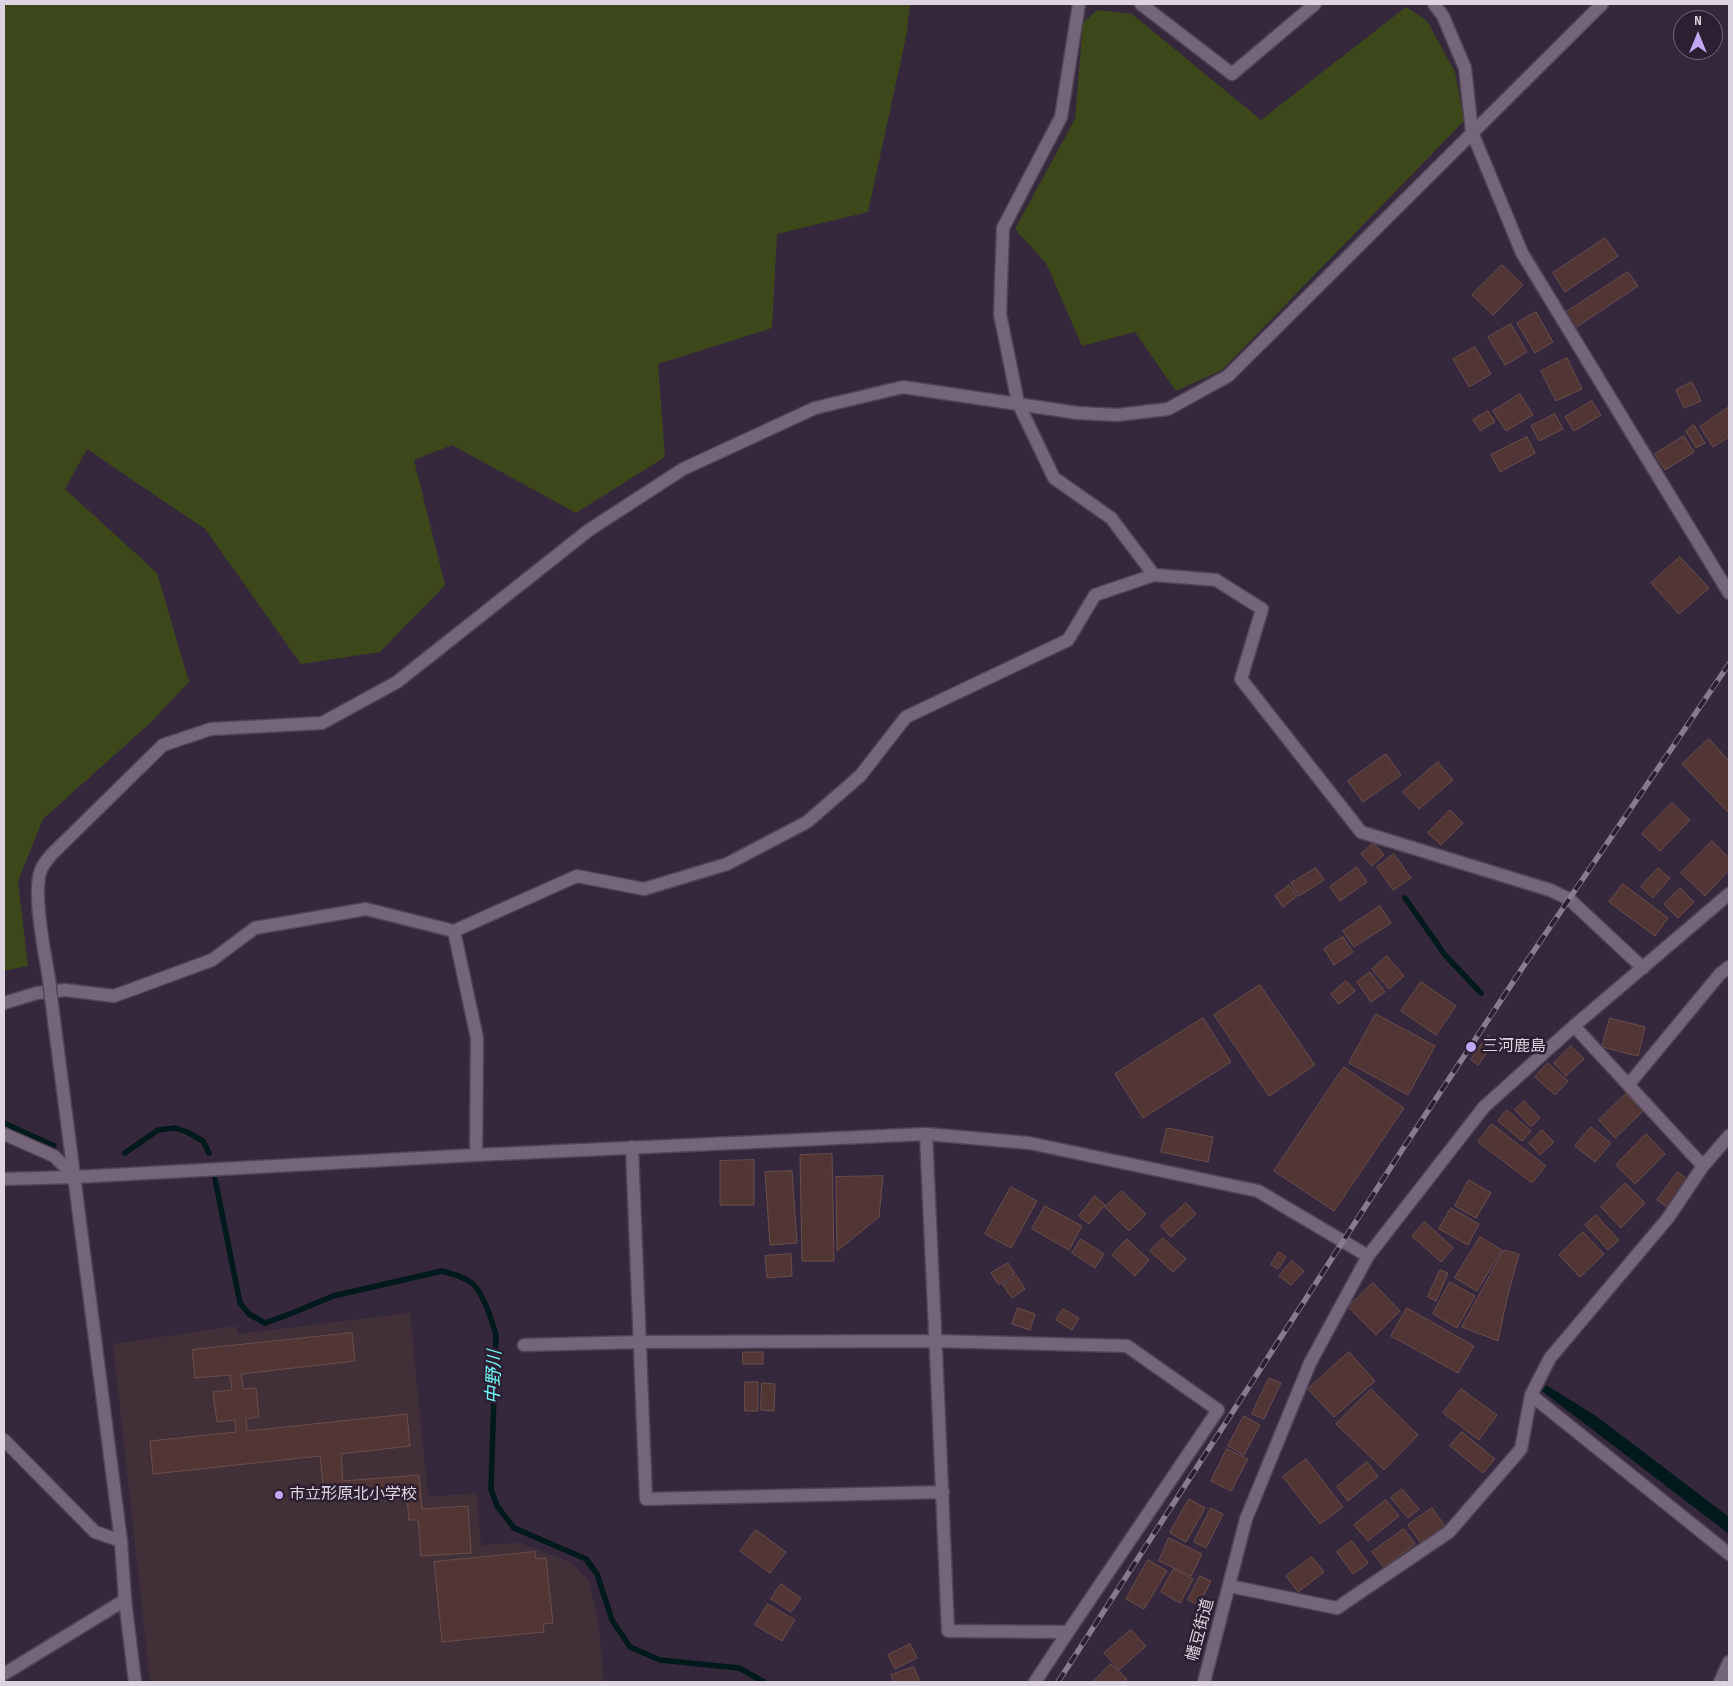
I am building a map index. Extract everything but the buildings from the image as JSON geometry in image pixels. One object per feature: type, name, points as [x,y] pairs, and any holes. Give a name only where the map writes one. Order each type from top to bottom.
[{"type":"street","points":[[1079,4],[1061,117],[1002,228],[1000,314],[1018,403],[1054,478],[1111,518],[1154,575]]},
{"type":"street","points":[[1142,4],[1232,74],[1308,6]]},
{"type":"street","points":[[1434,4],[1443,16],[1464,68],[1472,132],[1522,253],[1729,593]]},
{"type":"street","points":[[135,1682],[120,1541],[75,1177],[38,903],[41,869],[52,854],[163,745],[211,729],[322,723],[397,682],[589,530],[683,469],[815,408],[903,386],[1078,413],[1117,415],[1168,409],[1228,376],[1602,4]]},
{"type":"street","points":[[4,1003],[38,993],[65,990],[114,996],[212,960],[255,928],[366,909],[454,931],[577,876],[644,889],[727,864],[807,822],[860,776],[906,717],[1068,640],[1095,595],[1154,575],[1216,580],[1262,609],[1241,679],[1361,832],[1550,890],[1569,900],[1643,968]]},
{"type":"street","name":"幡豆街道","points":[[1204,1682],[1246,1519],[1310,1363],[1368,1256],[1484,1107],[1574,1026],[1729,894]]},
{"type":"street","points":[[454,931],[477,1038],[476,1155]]},
{"type":"street","points":[[1629,1084],[1720,974],[1729,967]]},
{"type":"street","points":[[1574,1026],[1703,1166]]},
{"type":"street","points":[[4,1134],[54,1156],[75,1177]]},
{"type":"street","points":[[4,1178],[75,1177],[632,1147],[926,1134],[1029,1143],[1258,1191],[1368,1256]]},
{"type":"street","points":[[926,1134],[948,1631],[1068,1632]]},
{"type":"street","points":[[1229,1586],[1337,1608],[1450,1532],[1521,1449],[1531,1395],[1550,1358],[1668,1218],[1703,1166],[1729,1136]]},
{"type":"street","points":[[632,1147],[646,1499],[943,1492]]},
{"type":"street","points":[[524,1345],[639,1342],[935,1341],[1127,1346],[1218,1410],[1035,1682]]},
{"type":"street","points":[[1531,1395],[1729,1554]]},
{"type":"street","points":[[4,1440],[95,1532],[120,1541]]},
{"type":"street","points":[[4,1674],[125,1600]]},
{"type":"street","points":[[1720,1682],[1729,1662]]},
{"type":"shaded area","name":"市立形原北小学校","points":[[410,1313],[428,1497],[477,1493],[481,1545],[519,1543],[570,1562],[589,1581],[598,1620],[604,1682],[150,1682],[113,1344],[236,1326],[238,1334]]},
{"type":"shaded area","points":[[1546,1385],[1596,1416],[1729,1517],[1729,1534],[1542,1391]]},
{"type":"green space","points":[[4,4],[910,4],[907,32],[868,212],[777,234],[772,328],[658,364],[665,457],[576,513],[452,445],[414,460],[445,585],[380,652],[301,664],[205,529],[87,449],[65,489],[157,573],[189,682],[149,724],[43,819],[18,881],[28,966],[4,971]]},
{"type":"green space","points":[[1406,7],[1427,21],[1455,72],[1464,121],[1222,370],[1176,391],[1135,332],[1082,346],[1046,263],[1015,229],[1075,119],[1083,23],[1097,10],[1132,14],[1261,120]]},
{"type":"waterway","points":[[1405,898],[1445,955],[1481,993]]},
{"type":"waterway","name":"中野川","points":[[4,1123],[54,1146]]},
{"type":"waterway","name":"中野川","points":[[125,1153],[158,1130],[175,1128],[203,1141],[209,1153]]},
{"type":"waterway","name":"中野川","points":[[215,1179],[240,1303],[249,1314],[265,1323],[333,1296],[442,1271],[463,1278],[474,1285],[484,1302],[496,1335],[491,1489],[497,1506],[514,1528],[586,1559],[597,1574],[612,1620],[630,1647],[660,1660],[739,1668],[764,1682]]},
{"type":"railway","points":[[1058,1682],[1402,1150],[1527,961],[1729,664]]},
{"type":"place","name":"三河鹿島","points":[[1471,1047]]},
{"type":"place","name":"市立形原北小学校","points":[[279,1495]]}]
